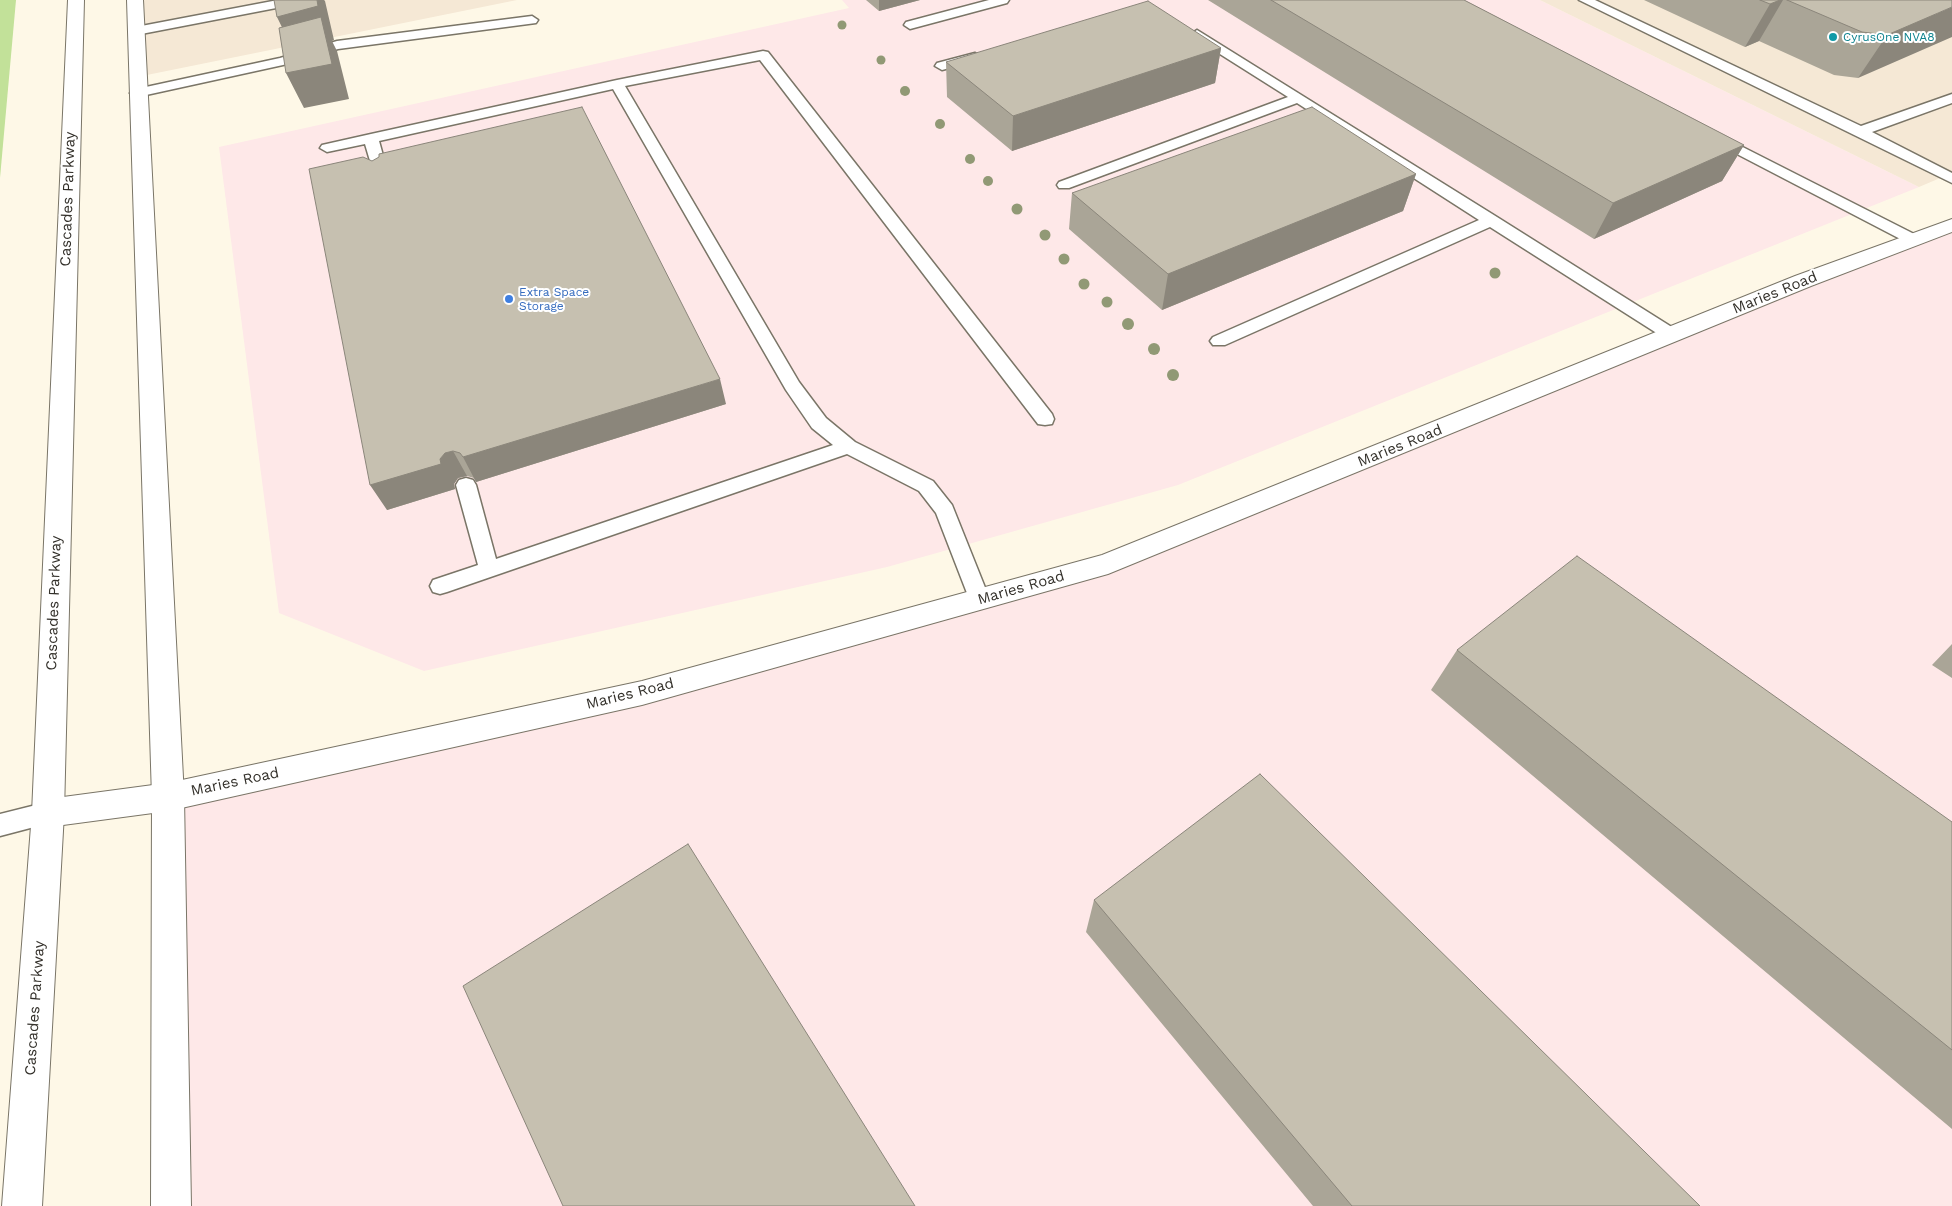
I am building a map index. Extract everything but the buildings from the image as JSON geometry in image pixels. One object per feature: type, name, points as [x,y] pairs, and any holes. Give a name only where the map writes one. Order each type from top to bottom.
[{"type":"main road","name":"Cascades Parkway","points":[[22,1206],[48,813],[76,0]]},
{"type":"main road","points":[[135,0],[137,93],[168,797],[171,1206]]},
{"type":"main road","name":"Maries Road","points":[[48,813],[168,797],[642,692],[1108,564],[1803,281],[1952,225]]},
{"type":"lane","points":[[136,31],[297,0]]},
{"type":"lane","points":[[910,25],[1003,0]]},
{"type":"lane","points":[[1585,0],[1860,130],[1952,179]]},
{"type":"lane","points":[[137,93],[283,61],[337,45],[532,20]]},
{"type":"lane","points":[[1185,27],[1672,334]]},
{"type":"lane","points":[[942,66],[990,53]]},
{"type":"lane","points":[[327,148],[617,84],[763,56],[1046,419]]},
{"type":"lane","points":[[617,84],[792,386],[819,423],[848,447],[926,486],[945,510],[979,600]]},
{"type":"lane","points":[[1064,185],[1299,98]]},
{"type":"lane","points":[[1860,130],[1952,98]]},
{"type":"lane","points":[[1704,131],[1914,240]]},
{"type":"lane","points":[[371,138],[383,181]]},
{"type":"lane","points":[[1219,340],[1492,220]]},
{"type":"lane","points":[[440,586],[848,447]]},
{"type":"lane","points":[[466,485],[489,569]]},
{"type":"lane","points":[[0,825],[48,813]]},
{"type":"shaded area","points":[[135,0],[517,0],[137,77]]},
{"type":"shaded area","points":[[842,0],[1540,0],[1919,187],[1178,485],[887,567],[424,671],[279,613],[219,147],[849,8]]},
{"type":"shaded area","points":[[1540,0],[1952,0],[1952,173],[1919,187]]},
{"type":"shaded area","points":[[1952,225],[1952,1206],[171,1206],[168,797],[642,692],[1108,564]]},
{"type":"green space","points":[[0,0],[16,0],[0,178]]},
{"type":"place","name":"CyrusOne NVA8","points":[[1833,37]]},
{"type":"place","name":"Extra Space Storage","points":[[509,299]]}]
